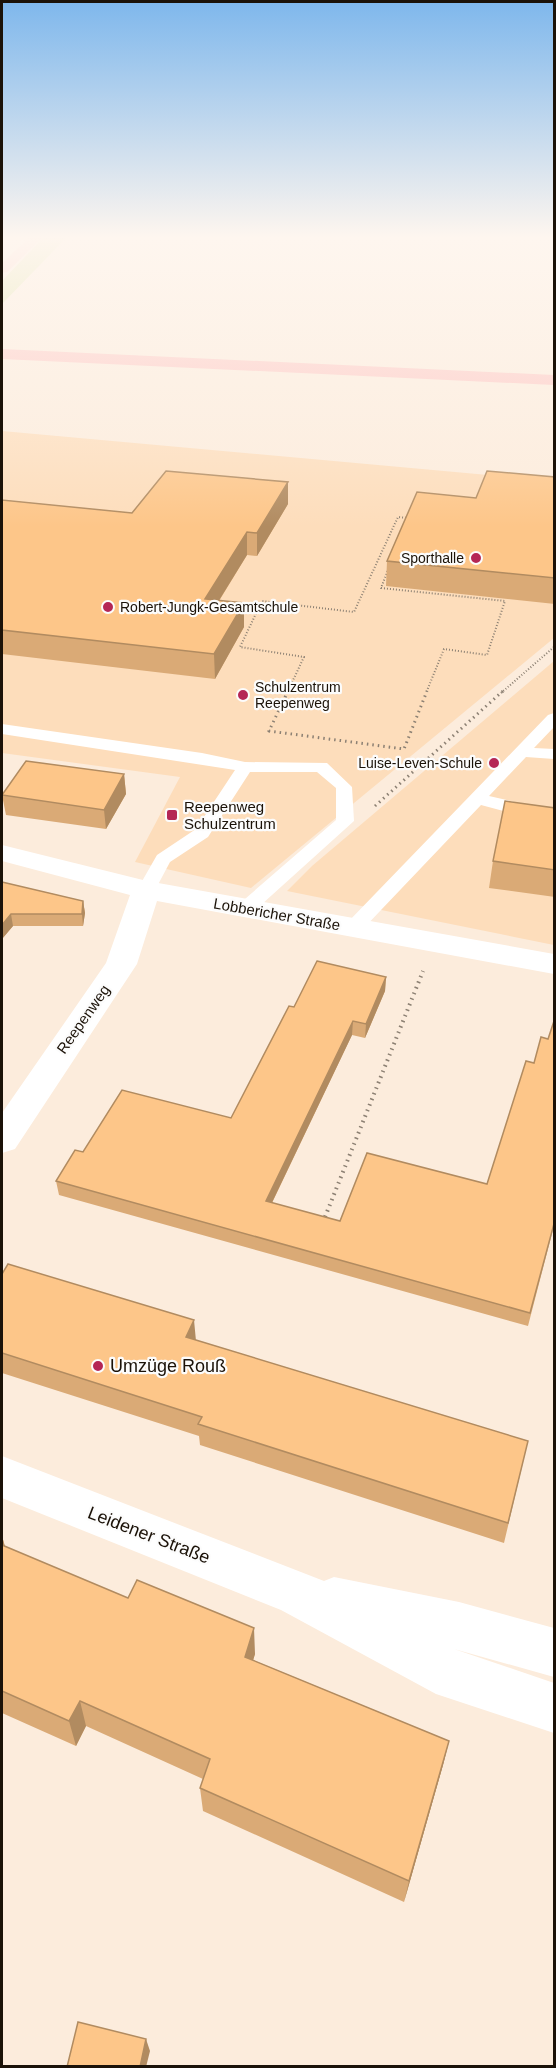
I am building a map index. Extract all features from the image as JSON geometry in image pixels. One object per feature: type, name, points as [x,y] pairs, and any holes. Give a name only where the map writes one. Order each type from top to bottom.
[{"type":"main road","points":[[2,348],[18,354]]},
{"type":"main road","points":[[2,354],[555,380]]},
{"type":"street","name":"Lobbericher Straße","points":[[2,853],[146,890],[555,964]]},
{"type":"street","name":"Reepenweg","points":[[2,1140],[121,964],[146,890]]},
{"type":"street","name":"Leidener Straße","points":[[2,1477],[297,1593],[454,1676],[555,1708]]},
{"type":"street","name":"Leidener Straße","points":[[297,1593],[459,1626],[555,1652]]},
{"type":"lane","points":[[354,927],[555,718]]},
{"type":"lane","points":[[2,729],[202,758],[245,767],[321,767],[344,788],[345,821],[245,909]]},
{"type":"lane","points":[[520,752],[555,754]]},
{"type":"lane","points":[[146,890],[163,859],[202,833],[245,767]]},
{"type":"lane","points":[[479,799],[522,812],[555,816]]},
{"type":"path","points":[[408,518],[399,517],[354,612],[262,602],[240,647],[304,657],[269,731],[404,749],[444,649],[487,655],[505,601],[381,588],[410,513]]},
{"type":"path","points":[[369,812],[447,739],[555,648]]},
{"type":"path","points":[[325,1217],[434,942]]},
{"type":"shaded area","name":"Schulzentrum Reepenweg","points":[[2,431],[554,481],[554,638],[251,888],[135,862],[180,777],[2,753]]},
{"type":"shaded area","name":"Luise-Leven-Schule","points":[[554,661],[554,945],[287,891],[312,866]]},
{"type":"building","points":[[166,471],[288,482],[257,533],[247,532],[205,599],[244,603],[214,654],[2,630],[2,500],[132,513]]},
{"type":"building","points":[[487,471],[555,477],[555,578],[387,561],[417,492],[476,498]]},
{"type":"building","points":[[26,761],[124,774],[104,810],[2,795]]},
{"type":"building","points":[[505,801],[555,808],[555,870],[493,861]]},
{"type":"building","points":[[2,882],[83,901],[82,914],[11,914],[2,925]]},
{"type":"building","points":[[317,961],[386,977],[366,1024],[353,1021],[266,1201],[340,1221],[367,1153],[487,1184],[526,1061],[534,1063],[541,1037],[548,1039],[555,1018],[555,1220],[530,1313],[56,1181],[75,1150],[83,1152],[122,1090],[231,1118],[289,1006],[294,1007]]},
{"type":"building","points":[[8,1264],[194,1320],[186,1337],[528,1441],[508,1523],[198,1424],[202,1417],[2,1353],[2,1274]]},
{"type":"building","points":[[2,1545],[128,1598],[137,1580],[254,1628],[245,1657],[449,1741],[409,1881],[200,1788],[210,1759],[80,1701],[69,1721],[2,1691]]},
{"type":"building","points":[[78,2022],[146,2039],[140,2067],[67,2067]]},
{"type":"place","name":"Sporthalle","points":[[476,558]]},
{"type":"place","name":"Robert-Jungk-Gesamtschule","points":[[108,607]]},
{"type":"place","name":"Schulzentrum Reepenweg","points":[[243,695]]},
{"type":"place","name":"Luise-Leven-Schule","points":[[494,763]]},
{"type":"place","name":"Reepenweg Schulzentrum","points":[[172,815]]},
{"type":"place","name":"Umzüge Rouß","points":[[98,1366]]}]
